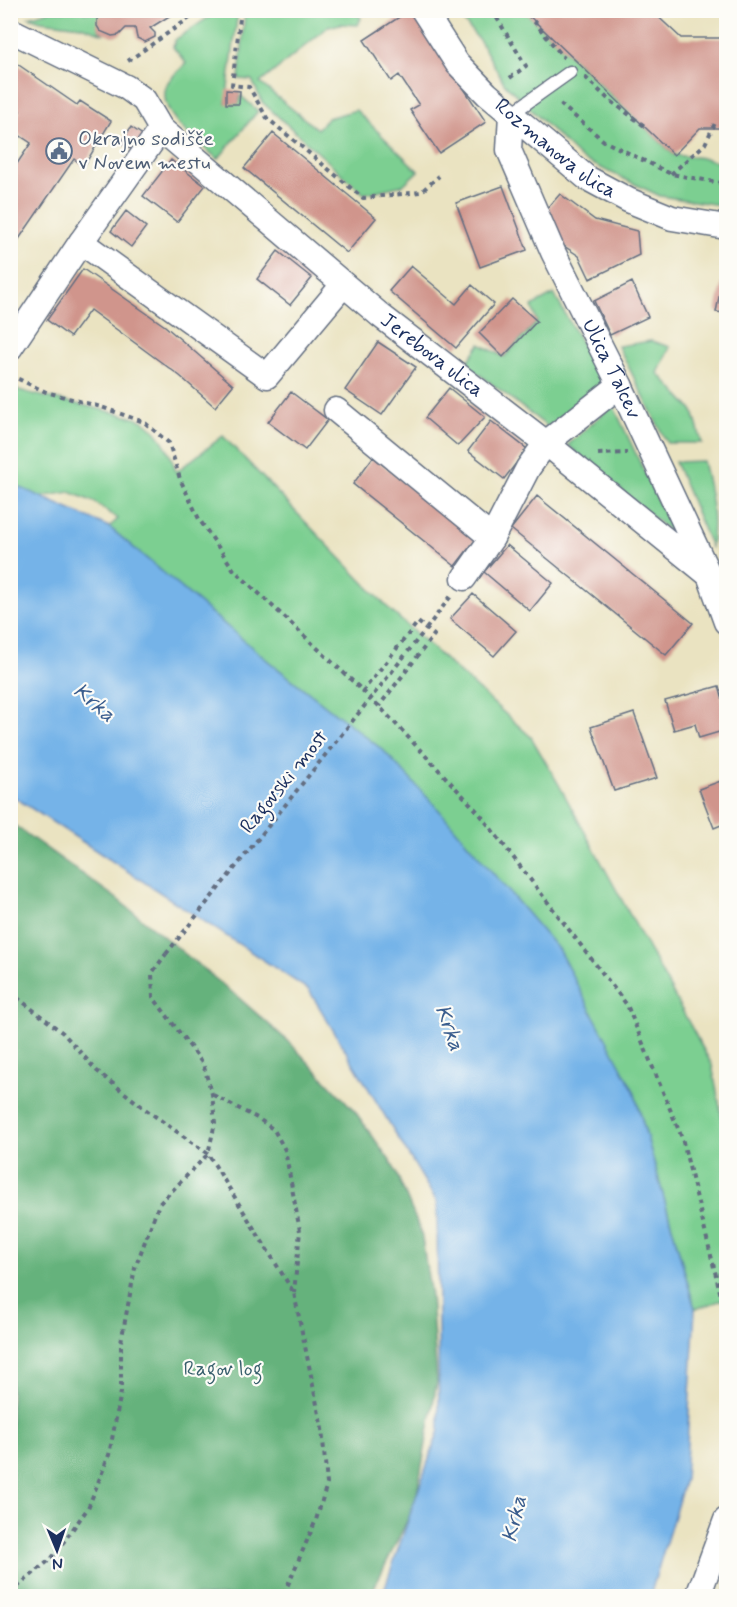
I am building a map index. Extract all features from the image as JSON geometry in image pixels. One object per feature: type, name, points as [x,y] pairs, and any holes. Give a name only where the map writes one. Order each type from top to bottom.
[{"type":"street","name":"Rozmanova ulica","points":[[423,10],[457,63],[487,94],[587,178],[628,200],[672,218],[726,227]]},
{"type":"street","name":"Jerebova ulica","points":[[10,30],[106,76],[144,100],[161,129],[343,285],[546,443],[709,576]]},
{"type":"street","name":"Ulica Talcev","points":[[510,114],[509,150],[553,252],[620,385],[717,592],[726,622]]},
{"type":"street","points":[[10,348],[161,129]]},
{"type":"street","points":[[81,242],[267,376],[343,285]]},
{"type":"street","points":[[464,578],[492,538],[528,468],[546,443],[620,385]]},
{"type":"street","points":[[336,410],[492,538]]},
{"type":"street","points":[[698,1596],[726,1520]]},
{"type":"lane","points":[[510,114],[570,72]]},
{"type":"path","points":[[106,76],[201,10]]},
{"type":"path","points":[[242,10],[232,85],[249,87],[267,118],[276,126],[363,198],[421,192],[439,176]]},
{"type":"path","points":[[492,10],[526,66],[504,83]]},
{"type":"path","points":[[560,104],[604,141],[671,174],[726,184]]},
{"type":"path","points":[[671,174],[705,144],[716,121]]},
{"type":"path","points":[[10,375],[46,392],[144,422],[169,443],[180,479],[199,519],[234,570],[379,706],[479,813],[627,1005],[682,1138],[723,1304],[726,1384]]},
{"type":"path","points":[[592,454],[628,453]]},
{"type":"path","name":"Ragovski most","points":[[208,1154],[215,1123],[213,1094],[203,1064],[153,997],[152,973],[464,578]]},
{"type":"path","points":[[362,692],[418,622],[434,635],[379,706]]},
{"type":"path","points":[[10,992],[63,1033],[105,1077],[208,1154],[294,1293]]},
{"type":"path","points":[[213,1094],[259,1119],[273,1130],[285,1150],[300,1231],[294,1293],[322,1429],[327,1484],[316,1520],[283,1596]]},
{"type":"path","points":[[10,1593],[52,1558],[88,1508],[109,1455],[121,1392],[121,1342],[135,1268],[159,1204],[208,1154]]},
{"type":"green space","points":[[523,10],[674,155],[704,158],[726,164],[726,206],[660,196],[580,158],[504,83],[480,41],[455,11]]},
{"type":"green space","points":[[49,11],[83,11],[85,13],[105,11],[98,19],[98,28],[104,34],[81,26],[41,21],[29,17]]},
{"type":"green space","points":[[218,11],[238,11],[226,103],[239,104],[240,95],[258,111],[218,159],[181,127],[167,106],[165,95],[167,84],[186,63],[173,47],[175,40]]},
{"type":"green space","points":[[245,11],[354,11],[361,18],[358,25],[340,24],[328,27],[260,83],[317,129],[328,118],[356,110],[418,171],[403,185],[364,194],[262,102],[252,80],[239,79]]},
{"type":"green space","points":[[554,294],[604,384],[548,427],[466,364],[480,344],[504,357],[537,322],[532,306]]},
{"type":"green space","points":[[651,341],[670,347],[658,373],[693,411],[702,443],[667,443],[618,346]]},
{"type":"green space","points":[[10,387],[143,421],[161,438],[176,472],[223,436],[391,611],[531,737],[712,1065],[726,1139],[726,1299],[695,1309],[634,1091],[384,751],[268,661],[109,527],[118,519],[94,502],[70,492],[34,498],[11,496]]},
{"type":"green space","points":[[613,405],[674,535],[568,445]]},
{"type":"green space","points":[[703,461],[713,515],[711,547],[675,462]]},
{"type":"green space","name":"Ragov log","points":[[11,823],[116,898],[238,997],[290,1043],[354,1110],[393,1165],[421,1232],[431,1296],[437,1382],[415,1505],[370,1596],[11,1596]]},
{"type":"water","name":"Krka","points":[[10,483],[109,527],[268,661],[384,751],[439,810],[558,949],[634,1091],[695,1309],[685,1479],[650,1596],[382,1596],[439,1430],[437,1202],[309,990],[11,795]]},
{"type":"building","points":[[105,10],[179,10],[150,28],[155,33],[155,37],[145,42],[137,38],[135,28],[126,28],[119,35],[112,36],[100,31],[97,19],[106,12]]},
{"type":"building","points":[[410,10],[486,122],[439,153],[410,110],[419,105],[399,75],[391,81],[364,40]]},
{"type":"building","points":[[523,10],[651,10],[681,38],[726,38],[726,128],[700,128],[674,155]]},
{"type":"building","name":"Okrajno sodišče v Novem mestu","points":[[10,59],[77,105],[80,101],[111,121],[84,166],[74,159],[10,252],[10,174],[31,143],[10,129],[20,111],[10,105]]},
{"type":"building","points":[[226,90],[240,91],[239,104],[226,104]]},
{"type":"building","points":[[131,127],[147,138],[137,153],[121,143]]},
{"type":"building","points":[[273,133],[376,218],[347,253],[244,168]]},
{"type":"building","points":[[171,160],[205,186],[177,222],[143,196]]},
{"type":"building","points":[[503,186],[527,250],[480,267],[456,203]]},
{"type":"building","points":[[560,194],[595,220],[637,231],[639,255],[590,279],[579,256],[564,246],[546,210]]},
{"type":"building","points":[[126,211],[146,227],[131,247],[111,231]]},
{"type":"building","points":[[278,251],[312,278],[290,305],[257,279]]},
{"type":"building","points":[[411,266],[456,304],[472,285],[494,304],[456,348],[389,291]]},
{"type":"building","points":[[726,267],[726,313],[716,312]]},
{"type":"building","points":[[83,269],[165,326],[233,385],[215,407],[180,376],[90,310],[70,337],[47,320]]},
{"type":"building","points":[[632,282],[648,317],[610,335],[594,301]]},
{"type":"building","points":[[512,299],[537,321],[503,357],[479,333]]},
{"type":"building","points":[[378,342],[416,367],[382,415],[345,390]]},
{"type":"building","points":[[449,388],[485,417],[458,446],[425,418]]},
{"type":"building","points":[[291,392],[328,420],[305,450],[268,422]]},
{"type":"building","points":[[491,421],[527,449],[504,479],[468,451]]},
{"type":"building","points":[[373,457],[476,539],[455,566],[353,484]]},
{"type":"building","points":[[537,496],[693,623],[666,655],[511,529]]},
{"type":"building","points":[[507,545],[553,583],[530,611],[484,572]]},
{"type":"building","points":[[473,594],[516,631],[494,656],[450,619]]},
{"type":"building","points":[[719,686],[726,712],[726,730],[699,738],[695,724],[674,730],[665,701]]},
{"type":"building","points":[[634,713],[657,778],[614,791],[591,727]]},
{"type":"building","points":[[726,779],[726,823],[714,828],[699,789]]},
{"type":"place","name":"Okrajno sodišče v Novem mestu","points":[[59,151]]}]
